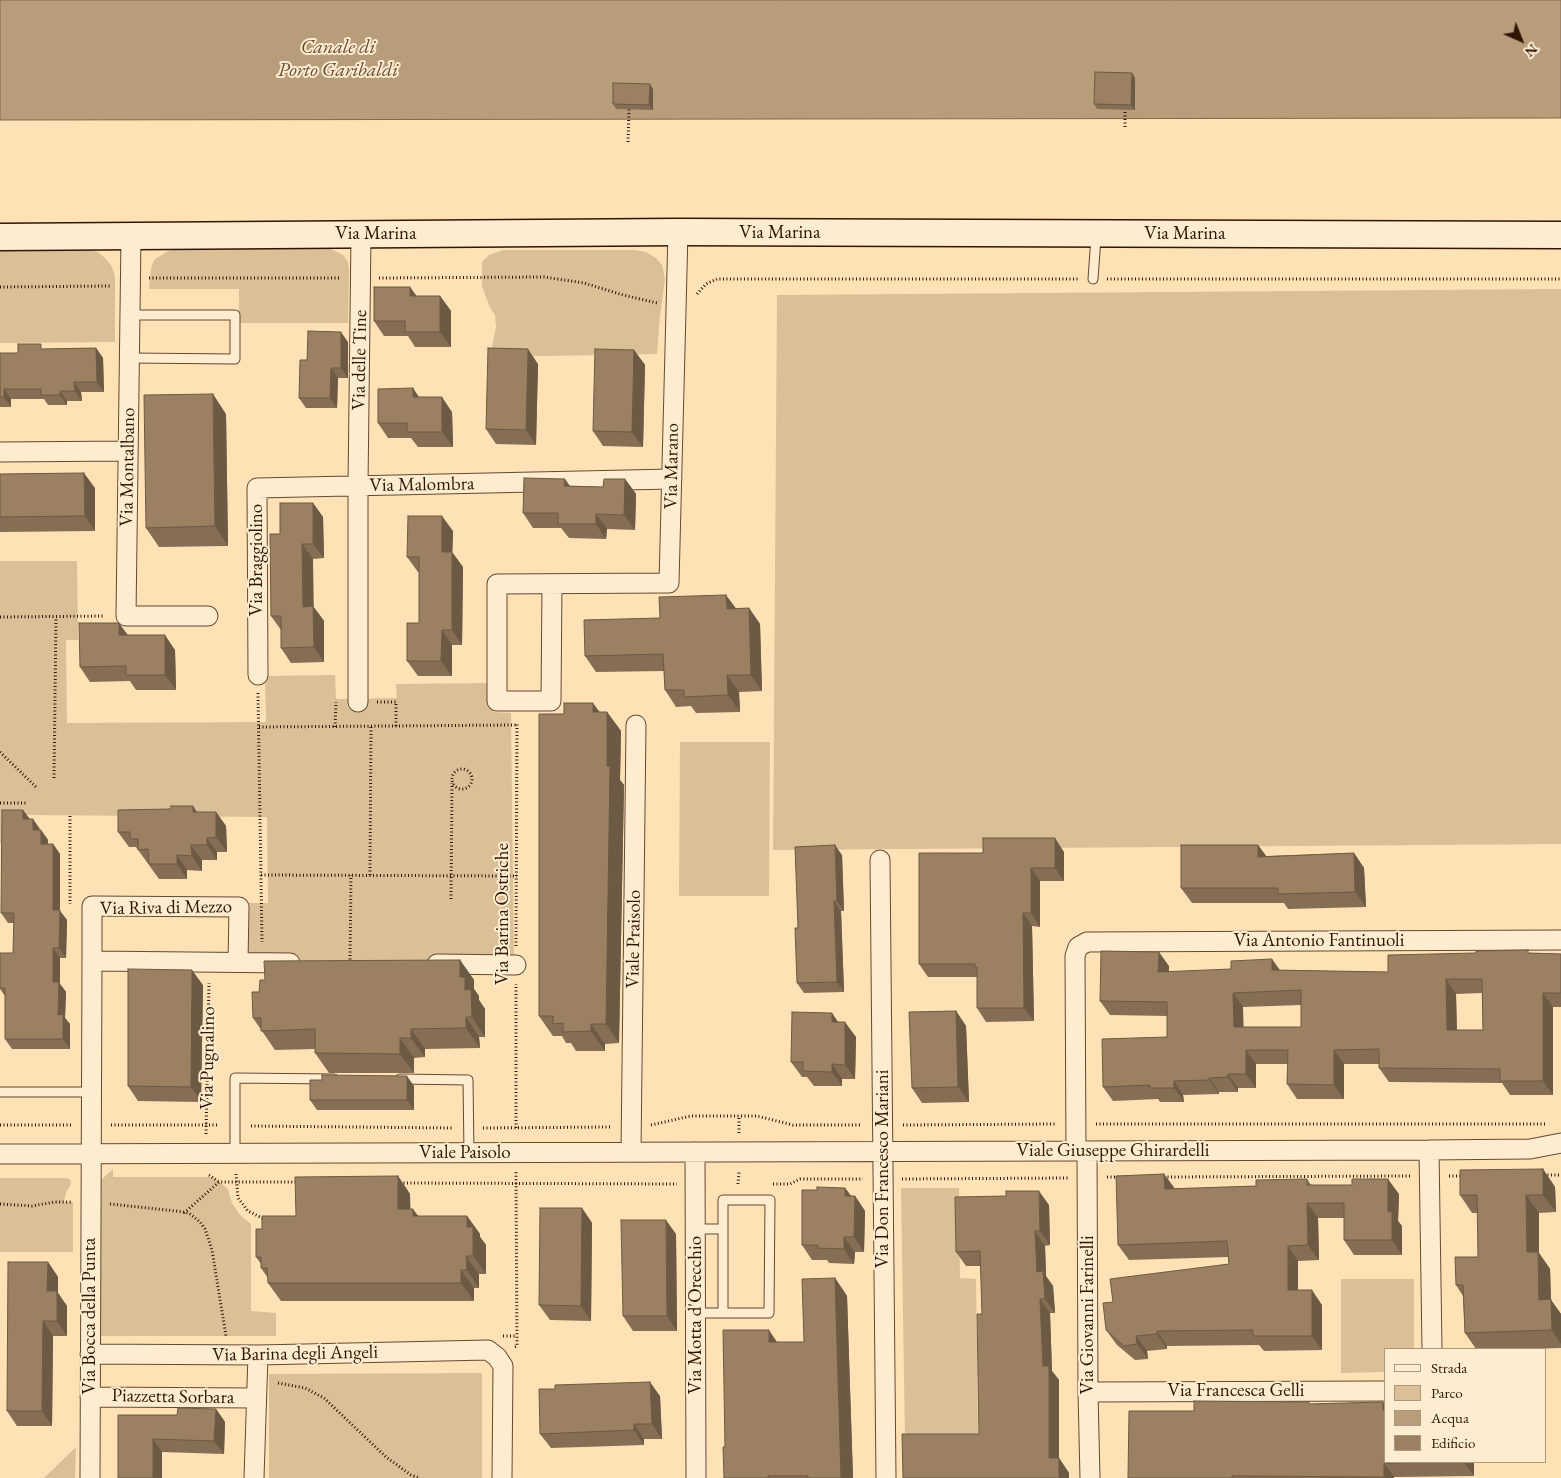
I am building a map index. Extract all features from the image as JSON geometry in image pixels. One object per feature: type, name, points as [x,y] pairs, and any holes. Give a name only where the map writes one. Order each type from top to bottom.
[{"type":"street","name":"Via Marina","points":[[0,237],[678,232],[1561,235]]},
{"type":"street","name":"Via Marano","points":[[552,584],[669,583],[678,232]]},
{"type":"street","name":"Via delle Tine","points":[[358,486],[361,234]]},
{"type":"street","name":"Via Montalbano","points":[[126,616],[131,236]]},
{"type":"street","points":[[0,452],[128,451]]},
{"type":"street","name":"Via Malombra","points":[[358,702],[358,486],[672,479]]},
{"type":"street","name":"Via Braggiolino","points":[[258,674],[257,488],[358,486]]},
{"type":"street","points":[[497,584],[552,584],[551,701],[497,701],[497,584]]},
{"type":"street","points":[[126,616],[208,616]]},
{"type":"street","name":"Viale Praisolo","points":[[632,1152],[636,725]]},
{"type":"street","name":"Via Don Francesco Mariani","points":[[880,860],[886,1478]]},
{"type":"street","name":"Via Riva di Mezzo","points":[[90,1154],[92,906],[239,907],[238,962]]},
{"type":"street","name":"Via Antonio Fantinuoli","points":[[1078,947],[1087,942],[1561,940]]},
{"type":"street","name":"Via Giovanni Farinelli","points":[[1078,947],[1075,956],[1076,1124],[1087,1177],[1090,1478]]},
{"type":"street","points":[[92,961],[312,963]]},
{"type":"street","points":[[419,964],[516,965]]},
{"type":"street","name":"Viale Giuseppe Ghirardelli","points":[[695,1152],[1530,1149],[1561,1143]]},
{"type":"street","name":"Viale Giuseppe Ghirardelli","points":[[1530,1149],[1561,1158]]},
{"type":"street","points":[[1429,1150],[1432,1348]]},
{"type":"street","name":"Viale Paisolo","points":[[0,1154],[695,1152]]},
{"type":"street","name":"Via Motta d'Orecchio","points":[[695,1152],[696,1478]]},
{"type":"street","name":"Via Bocca della Punta","points":[[90,1154],[90,1478]]},
{"type":"street","name":"Via Barina degli Angeli","points":[[90,1354],[258,1355],[488,1350],[497,1356]]},
{"type":"street","points":[[254,1478],[258,1355]]},
{"type":"street","points":[[497,1356],[503,1366],[502,1478]]},
{"type":"street","name":"Piazzetta Sorbara","points":[[90,1397],[256,1390]]},
{"type":"street","name":"Via Francesca Gelli","points":[[1088,1392],[1384,1391]]},
{"type":"lane","points":[[1093,279],[1096,234]]},
{"type":"lane","points":[[129,358],[234,359],[235,315],[130,314]]},
{"type":"lane","name":"Via Pugnalino","points":[[235,1153],[235,1078],[342,1079]]},
{"type":"lane","points":[[390,1079],[468,1080],[469,1153]]},
{"type":"lane","points":[[0,1092],[91,1092]]},
{"type":"lane","points":[[696,1313],[723,1313],[769,1313],[770,1200],[723,1200],[723,1313]]},
{"type":"lane","points":[[695,1229],[722,1229]]},
{"type":"path","points":[[628,142],[629,109]]},
{"type":"path","points":[[1125,110],[1125,127]]},
{"type":"path","points":[[0,286],[130,286],[145,278],[544,277],[584,283],[640,300],[675,305],[686,303],[694,298],[706,284],[717,279],[1561,279]]},
{"type":"path","points":[[0,617],[126,616]]},
{"type":"path","points":[[54,778],[56,617]]},
{"type":"path","points":[[258,674],[263,963]]},
{"type":"path","name":"Via Barina Ostriche","points":[[516,1128],[517,701]]},
{"type":"path","points":[[335,727],[336,702]]},
{"type":"path","points":[[396,702],[396,726]]},
{"type":"path","points":[[259,728],[517,725]]},
{"type":"path","points":[[370,875],[371,726]]},
{"type":"path","points":[[0,752],[36,787]]},
{"type":"path","points":[[451,898],[452,777],[455,771],[464,769],[470,773],[471,782],[467,788],[457,788],[452,783]]},
{"type":"path","points":[[0,803],[26,803]]},
{"type":"path","points":[[70,816],[70,906],[92,906]]},
{"type":"path","points":[[261,875],[517,876]]},
{"type":"path","points":[[350,963],[351,875]]},
{"type":"path","name":"Via Pugnalino","points":[[206,1154],[209,962]]},
{"type":"path","points":[[207,1124],[235,1126],[469,1128],[632,1127],[660,1124],[691,1116],[757,1116],[793,1125],[1552,1124]]},
{"type":"path","points":[[235,1153],[238,1198],[248,1211],[268,1221]]},
{"type":"path","points":[[1542,1175],[1561,1175]]},
{"type":"path","points":[[1155,1177],[1468,1176]]},
{"type":"path","points":[[764,1184],[790,1184],[800,1179],[1126,1177]]},
{"type":"path","points":[[184,1212],[219,1182],[301,1182]]},
{"type":"path","points":[[399,1183],[747,1184]]},
{"type":"path","points":[[497,1356],[518,1346],[516,1184]]},
{"type":"path","points":[[64,1202],[68,1196]]},
{"type":"path","points":[[0,1204],[32,1206],[90,1201],[184,1212],[196,1218],[205,1229],[212,1250],[228,1355]]},
{"type":"path","points":[[256,1390],[293,1385],[315,1392],[340,1412],[386,1457],[411,1475],[419,1478]]},
{"type":"green space","points":[[329,248],[343,255],[348,262],[348,323],[239,323],[239,289],[149,289],[151,268],[154,260],[175,249]]},
{"type":"green space","points":[[0,250],[90,250],[98,252],[111,265],[115,276],[115,342],[0,343]]},
{"type":"green space","points":[[503,250],[635,250],[646,252],[656,258],[662,265],[665,279],[657,354],[490,357],[496,327],[495,315],[490,308],[482,286],[482,262],[489,255]]},
{"type":"green space","points":[[1561,289],[1561,844],[773,850],[777,295]]},
{"type":"green space","points":[[0,561],[77,561],[78,640],[66,640],[67,723],[266,722],[265,676],[335,675],[336,699],[397,698],[396,684],[493,683],[493,712],[511,713],[514,962],[244,960],[246,903],[268,903],[267,817],[26,815],[7,843],[0,843]]},
{"type":"green space","points":[[680,742],[770,742],[769,896],[679,896]]},
{"type":"green space","points":[[113,1169],[113,1177],[213,1177],[228,1189],[232,1203],[240,1215],[251,1224],[251,1311],[276,1313],[276,1336],[100,1336],[101,1180]]},
{"type":"green space","points":[[0,1178],[70,1179],[71,1184],[64,1202],[73,1202],[73,1252],[0,1252]]},
{"type":"green space","points":[[901,1188],[959,1188],[960,1278],[976,1279],[978,1438],[905,1440]]},
{"type":"green space","points":[[1341,1279],[1414,1279],[1414,1348],[1384,1348],[1384,1372],[1341,1373]]},
{"type":"green space","points":[[482,1373],[482,1478],[269,1478],[269,1374]]},
{"type":"green space","points":[[76,1447],[75,1478],[44,1478]]},
{"type":"water","name":"Canale di Porto Garibaldi","points":[[0,0],[1561,0],[1561,118],[0,120]]},
{"type":"building","points":[[1095,72],[1132,73],[1131,105],[1094,104]]},
{"type":"building","points":[[613,83],[650,84],[649,105],[613,104]]},
{"type":"building","points":[[374,287],[410,287],[410,296],[440,296],[440,332],[405,332],[405,321],[374,321]]},
{"type":"building","points":[[308,331],[341,332],[341,368],[331,368],[330,398],[299,398],[300,360],[307,360]]},
{"type":"building","points":[[18,344],[41,344],[41,349],[96,348],[97,382],[74,382],[75,391],[60,391],[60,395],[41,395],[41,389],[4,389],[4,397],[0,397],[0,353],[18,353]]},
{"type":"building","points":[[488,348],[528,349],[526,430],[486,429]]},
{"type":"building","points":[[595,349],[634,350],[632,432],[593,431]]},
{"type":"building","points":[[413,388],[413,397],[442,397],[442,432],[407,432],[407,423],[378,423],[378,389]]},
{"type":"building","points":[[213,394],[215,526],[146,528],[144,395]]},
{"type":"building","points":[[84,473],[85,516],[0,517],[0,474]]},
{"type":"building","points":[[524,478],[565,479],[564,486],[603,487],[604,479],[625,479],[624,515],[596,514],[596,524],[558,524],[558,513],[523,513]]},
{"type":"building","points":[[280,503],[313,503],[313,544],[302,544],[303,607],[313,606],[314,647],[281,648],[281,616],[271,616],[270,534],[280,534]]},
{"type":"building","points":[[408,516],[442,516],[442,552],[452,552],[452,630],[442,630],[441,661],[407,661],[407,623],[419,623],[419,557],[407,557]]},
{"type":"building","points":[[726,595],[727,609],[749,608],[751,675],[727,675],[728,695],[684,697],[684,690],[665,690],[663,654],[585,656],[584,620],[660,618],[659,597]]},
{"type":"building","points":[[79,623],[119,623],[119,635],[165,635],[165,675],[126,675],[126,666],[80,667]]},
{"type":"building","points":[[564,703],[593,703],[593,712],[607,712],[607,766],[610,766],[606,1024],[591,1024],[591,1031],[563,1032],[563,1023],[553,1024],[553,1016],[539,1016],[539,714],[564,714]]},
{"type":"building","points":[[171,806],[193,806],[193,812],[216,812],[216,837],[207,838],[207,845],[191,845],[192,856],[177,855],[177,864],[149,864],[148,849],[138,850],[138,839],[130,839],[130,832],[118,832],[118,810],[171,809]]},
{"type":"building","points":[[2,810],[23,810],[23,819],[33,819],[33,830],[41,830],[41,844],[53,844],[53,910],[60,910],[59,948],[53,948],[53,982],[59,982],[58,1015],[63,1014],[63,1039],[5,1039],[5,988],[0,988],[0,953],[13,953],[14,913],[1,913]]},
{"type":"building","points":[[983,838],[1055,838],[1055,868],[1031,868],[1031,913],[1023,913],[1024,1008],[977,1008],[977,967],[975,967],[975,964],[919,964],[919,853],[983,853]]},
{"type":"building","points":[[835,845],[837,901],[834,901],[837,982],[797,983],[795,928],[798,928],[795,847]]},
{"type":"building","points":[[1181,845],[1258,845],[1258,857],[1354,853],[1355,892],[1278,894],[1278,888],[1181,888]]},
{"type":"building","points":[[1528,950],[1528,953],[1561,954],[1561,993],[1543,993],[1543,1081],[1500,1081],[1500,1069],[1379,1068],[1379,1049],[1334,1050],[1334,1085],[1287,1084],[1288,1050],[1246,1050],[1246,1074],[1228,1074],[1228,1077],[1209,1078],[1209,1080],[1174,1081],[1174,1088],[1150,1088],[1150,1085],[1103,1087],[1102,1039],[1167,1037],[1167,1002],[1100,1001],[1101,951],[1159,952],[1158,972],[1231,969],[1231,961],[1272,959],[1272,970],[1388,972],[1388,955],[1476,953],[1476,951]],"holes":[[[1446,979],[1482,979],[1483,1030],[1447,1030]],[[1301,990],[1301,1027],[1234,1027],[1233,993]]]},
{"type":"building","points":[[460,960],[460,977],[465,977],[465,990],[471,989],[472,1017],[466,1017],[466,1028],[411,1029],[411,1038],[400,1038],[400,1054],[315,1053],[315,1029],[261,1031],[261,1018],[253,1018],[252,992],[259,992],[260,980],[265,980],[264,961]]},
{"type":"building","points":[[128,969],[192,970],[191,1087],[128,1086]]},
{"type":"building","points":[[956,1011],[958,1087],[912,1088],[909,1012]]},
{"type":"building","points":[[792,1012],[832,1013],[832,1022],[845,1022],[845,1065],[832,1064],[832,1072],[803,1071],[803,1062],[791,1062]]},
{"type":"building","points":[[322,1075],[407,1076],[407,1100],[310,1100],[310,1080],[322,1080]]},
{"type":"building","points":[[1543,1169],[1543,1195],[1526,1195],[1527,1252],[1538,1252],[1539,1300],[1551,1299],[1552,1330],[1465,1333],[1463,1285],[1456,1285],[1455,1257],[1478,1257],[1477,1195],[1460,1195],[1460,1170]]},
{"type":"building","points":[[1164,1174],[1165,1189],[1256,1186],[1256,1180],[1307,1179],[1307,1185],[1352,1185],[1352,1179],[1388,1179],[1388,1212],[1392,1211],[1392,1240],[1344,1240],[1344,1203],[1307,1203],[1308,1245],[1288,1246],[1288,1290],[1312,1290],[1312,1336],[1253,1336],[1253,1330],[1157,1331],[1157,1334],[1136,1336],[1137,1344],[1124,1346],[1106,1330],[1103,1303],[1113,1302],[1110,1279],[1229,1264],[1227,1241],[1118,1245],[1116,1176]]},
{"type":"building","points":[[398,1176],[398,1209],[413,1209],[413,1216],[467,1216],[467,1227],[473,1227],[473,1256],[466,1256],[467,1270],[461,1270],[461,1283],[268,1283],[267,1268],[261,1268],[261,1257],[256,1257],[256,1229],[262,1229],[262,1216],[296,1216],[295,1177]]},
{"type":"building","points":[[817,1187],[845,1188],[845,1196],[855,1196],[854,1237],[844,1237],[844,1249],[818,1248],[818,1245],[802,1245],[802,1190],[817,1190]]},
{"type":"building","points":[[1006,1191],[1039,1191],[1040,1231],[1035,1231],[1037,1272],[1043,1271],[1045,1299],[1040,1299],[1043,1366],[1049,1366],[1049,1458],[1059,1458],[1059,1478],[903,1478],[902,1434],[979,1434],[977,1314],[982,1314],[980,1251],[956,1252],[955,1197],[1006,1196]]},
{"type":"building","points":[[540,1208],[582,1208],[581,1306],[539,1305]]},
{"type":"building","points":[[621,1220],[666,1220],[667,1316],[623,1316]]},
{"type":"building","points":[[8,1262],[48,1262],[47,1291],[57,1291],[57,1321],[43,1321],[42,1411],[7,1411]]},
{"type":"building","points":[[835,1278],[841,1478],[768,1476],[768,1478],[724,1478],[723,1330],[769,1330],[769,1342],[804,1342],[802,1279]]},
{"type":"building","points":[[650,1382],[652,1424],[634,1424],[634,1430],[540,1434],[539,1389],[555,1389],[555,1385]]},
{"type":"building","points":[[1194,1401],[1309,1402],[1309,1404],[1383,1402],[1384,1477],[1232,1476],[1232,1478],[1128,1478],[1129,1411],[1194,1411]]},
{"type":"building","points":[[178,1408],[216,1409],[214,1441],[153,1439],[153,1478],[118,1478],[118,1415],[177,1415]]}]
